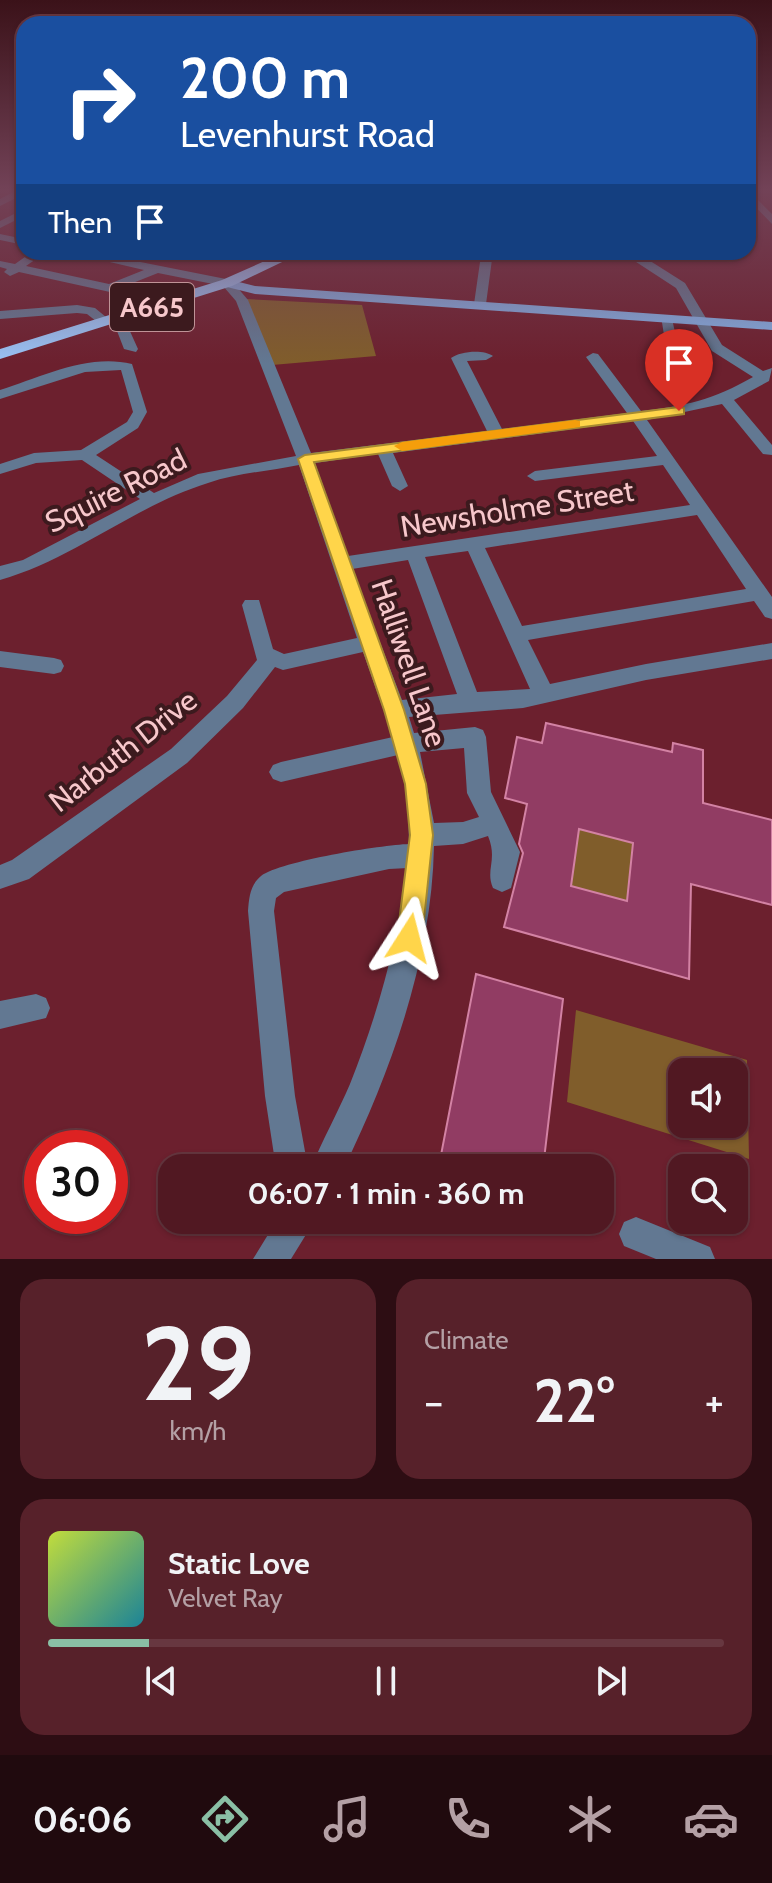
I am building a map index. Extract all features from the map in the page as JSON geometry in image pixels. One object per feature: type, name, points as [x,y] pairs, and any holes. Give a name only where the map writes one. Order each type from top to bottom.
[{"type":"highway","name":"A665","points":[[0,354],[227,283],[278,260]]},
{"type":"main road","points":[[227,283],[255,290],[772,326]]},
{"type":"street","points":[[0,278],[27,260]]},
{"type":"street","points":[[111,260],[227,283]]},
{"type":"street","points":[[480,304],[486,260]]},
{"type":"street","points":[[638,260],[681,286],[710,340],[726,356],[768,375]]},
{"type":"street","points":[[0,264],[110,288],[156,269]]},
{"type":"street","name":"Halliwell Lane","points":[[227,283],[242,300],[305,459],[394,710],[415,784],[421,845],[409,938],[377,1055],[334,1154]]},
{"type":"street","points":[[0,315],[77,309],[91,311],[112,320],[131,349]]},
{"type":"street","points":[[666,319],[676,367]]},
{"type":"street","points":[[486,356],[458,358],[496,433]]},
{"type":"street","points":[[593,357],[772,612]]},
{"type":"street","points":[[0,395],[103,364],[127,367],[140,412],[133,425],[85,455],[34,458],[0,469]]},
{"type":"street","name":"Squire Road","points":[[0,573],[29,565],[153,500],[204,478],[305,459],[636,417],[725,399],[768,375]]},
{"type":"street","points":[[725,399],[769,451]]},
{"type":"street","points":[[383,449],[400,486]]},
{"type":"street","points":[[85,455],[153,500]]},
{"type":"street","points":[[535,476],[668,460]]},
{"type":"street","name":"Newsholme Street","points":[[340,564],[702,509]]},
{"type":"street","points":[[474,544],[544,695]]},
{"type":"street","points":[[415,554],[470,701]]},
{"type":"street","points":[[517,634],[757,594]]},
{"type":"street","points":[[252,605],[264,654],[283,662],[369,643]]},
{"type":"street","points":[[394,710],[544,695],[646,672],[772,651]]},
{"type":"street","name":"Narbuth Drive","points":[[0,877],[20,870],[179,756],[235,702],[271,657]]},
{"type":"street","points":[[0,659],[54,666]]},
{"type":"street","points":[[281,772],[405,744],[475,737],[479,793],[507,852],[502,879]]},
{"type":"street","points":[[290,1154],[280,1096],[261,911],[263,893],[271,884],[284,879],[389,857],[495,823]]},
{"type":"street","points":[[0,1015],[36,1008]]},
{"type":"street","points":[[270,1259],[288,1234]]},
{"type":"street","points":[[636,1234],[698,1259]]},
{"type":"shaded area","points":[[246,299],[362,305],[376,356],[272,365]]},
{"type":"shaded area","points":[[579,829],[633,843],[627,901],[571,886]]},
{"type":"shaded area","points":[[576,1010],[740,1058],[668,1058],[668,1134],[567,1102]]},
{"type":"shaded area","points":[[748,1110],[749,1159],[748,1154],[733,1154],[682,1138],[748,1138]]},
{"type":"building","points":[[546,723],[672,752],[673,743],[703,750],[703,803],[772,820],[772,905],[691,884],[689,979],[504,927],[523,853],[519,844],[527,804],[505,798],[517,737],[542,743]],"holes":[[[579,829],[633,843],[627,901],[571,886]]]},
{"type":"building","points":[[476,974],[563,999],[545,1154],[441,1154]]},
{"type":"slow traffic","points":[[402,446],[575,424]]},
{"type":"route","points":[[409,938],[422,835],[415,784],[394,710],[305,459],[679,411]]}]
